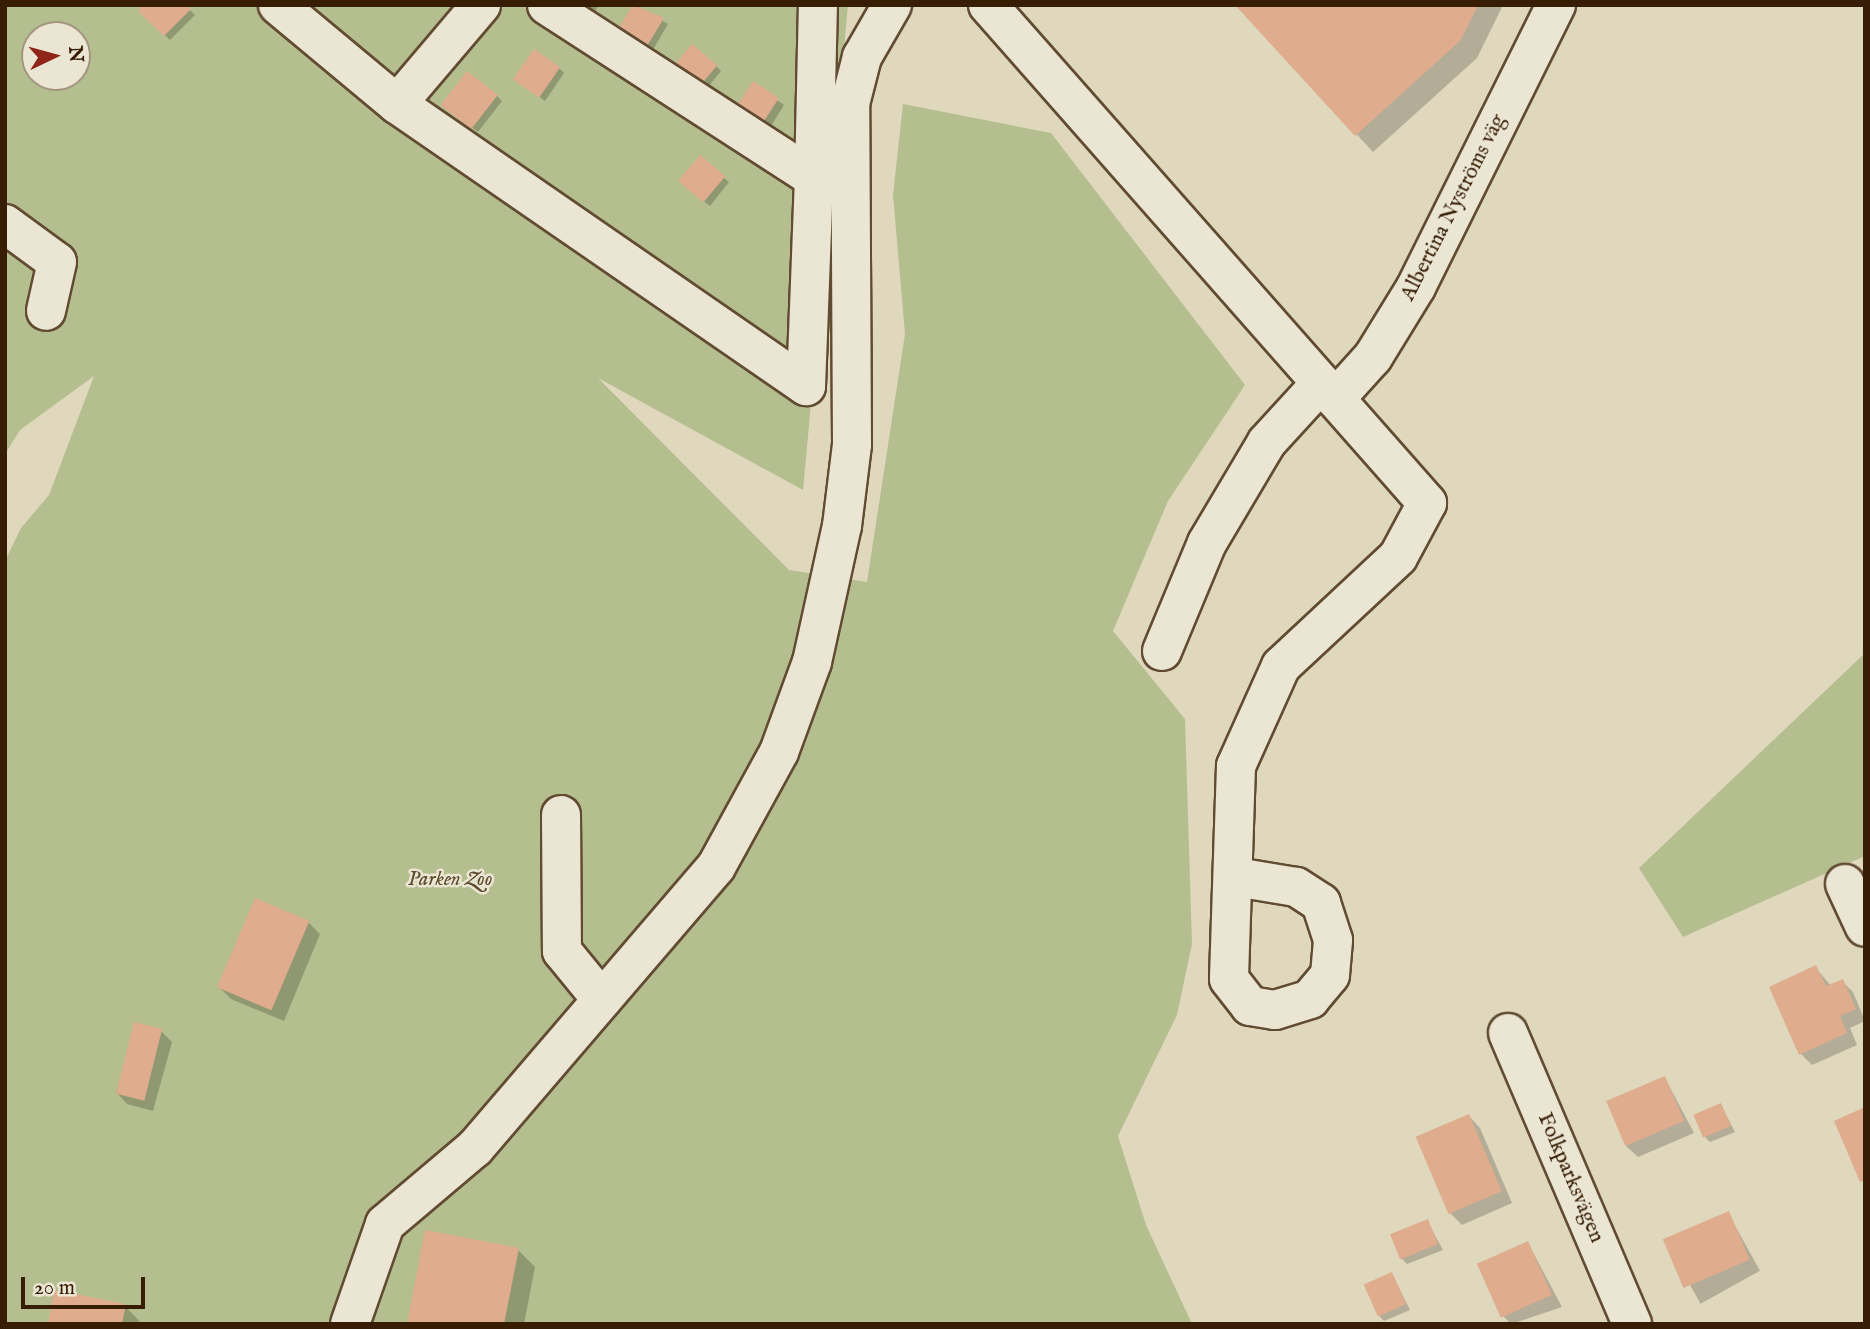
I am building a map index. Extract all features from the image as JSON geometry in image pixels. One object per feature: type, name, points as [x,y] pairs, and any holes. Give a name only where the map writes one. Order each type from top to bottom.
[{"type":"street","points":[[278,5],[397,104],[806,386],[818,5]]},
{"type":"street","points":[[397,104],[481,5]]},
{"type":"street","points":[[547,5],[814,178]]},
{"type":"street","points":[[349,1324],[385,1224],[475,1148],[602,1000],[728,847],[779,752],[812,662],[852,444],[850,104],[862,57],[892,5]]},
{"type":"street","points":[[988,5],[1427,503],[1398,557],[1281,666],[1236,766],[1236,877]]},
{"type":"street","name":"Albertina Nyströms väg","points":[[1162,651],[1220,520],[1267,442],[1373,357],[1416,286],[1556,5]]},
{"type":"street","points":[[5,224],[57,262],[46,311]]},
{"type":"street","points":[[561,815],[562,951],[602,1000]]},
{"type":"street","points":[[1845,884],[1865,926]]},
{"type":"street","name":"Folkparksvägen","points":[[1508,1033],[1632,1324]]},
{"type":"green space","name":"Parken Zoo","points":[[5,5],[848,5],[803,490],[598,378],[789,570],[867,582],[905,334],[893,195],[903,104],[1051,133],[1245,385],[1168,501],[1113,631],[1185,719],[1192,944],[1177,1015],[1118,1136],[1146,1225],[1192,1324],[5,1324],[5,561],[21,528],[49,495],[94,376],[20,430],[5,454]]},
{"type":"green space","points":[[1865,653],[1865,856],[1683,937],[1639,868]]},
{"type":"building","points":[[144,5],[187,5],[191,9],[164,36],[138,11]]},
{"type":"building","points":[[633,5],[664,18],[647,46],[618,29]]},
{"type":"building","points":[[1235,5],[1478,5],[1460,41],[1355,136]]},
{"type":"building","points":[[692,44],[717,65],[699,87],[673,66]]},
{"type":"building","points":[[534,49],[560,67],[539,98],[513,79]]},
{"type":"building","points":[[467,71],[498,95],[471,129],[441,105]]},
{"type":"building","points":[[753,81],[779,98],[760,126],[734,110]]},
{"type":"building","points":[[700,155],[725,176],[703,202],[678,181]]},
{"type":"building","points":[[255,898],[309,921],[271,1010],[217,987]]},
{"type":"building","points":[[1816,965],[1826,986],[1843,979],[1856,1009],[1840,1016],[1847,1033],[1799,1055],[1769,987]]},
{"type":"building","points":[[134,1022],[162,1029],[144,1101],[116,1094]]},
{"type":"building","points":[[1665,1076],[1684,1121],[1625,1146],[1606,1101]]},
{"type":"building","points":[[1721,1103],[1731,1126],[1703,1138],[1693,1115]]},
{"type":"building","points":[[1865,1107],[1865,1180],[1860,1182],[1834,1121]]},
{"type":"building","points":[[1469,1114],[1502,1191],[1448,1214],[1416,1137]]},
{"type":"building","points":[[1729,1211],[1750,1260],[1683,1288],[1663,1239]]},
{"type":"building","points":[[1428,1219],[1438,1244],[1400,1259],[1390,1234]]},
{"type":"building","points":[[425,1230],[519,1248],[504,1324],[407,1324]]},
{"type":"building","points":[[1528,1241],[1552,1295],[1501,1318],[1477,1264]]},
{"type":"building","points":[[1392,1272],[1406,1304],[1378,1317],[1364,1285]]},
{"type":"building","points":[[54,1290],[126,1304],[122,1324],[48,1324]]}]
